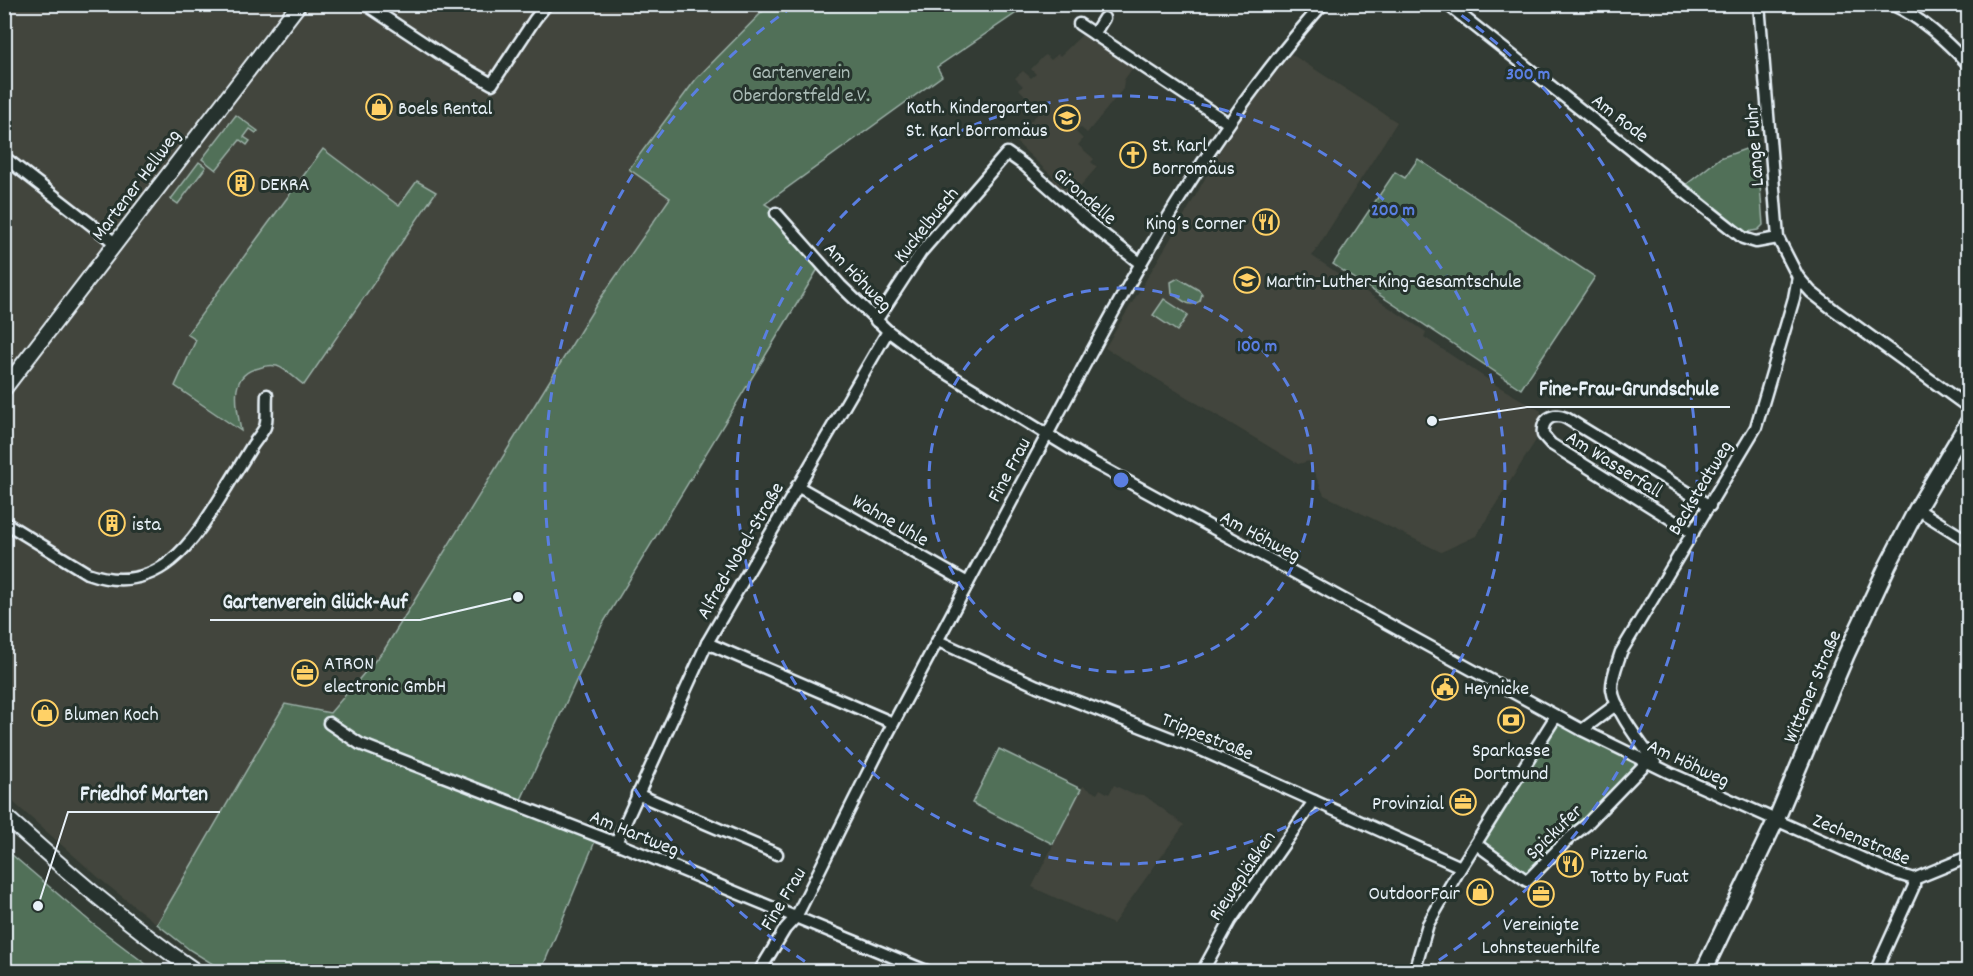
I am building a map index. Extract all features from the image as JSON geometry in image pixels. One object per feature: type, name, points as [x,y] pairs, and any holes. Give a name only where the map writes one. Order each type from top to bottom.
[{"type":"main road","name":"Wittener Straße","points":[[1703,972],[1776,820],[1888,565],[1917,509],[1968,423]]},
{"type":"street","name":"Martener Hellweg","points":[[4,389],[299,4]]},
{"type":"street","points":[[365,4],[445,57],[492,84],[535,19],[548,4]]},
{"type":"street","name":"Fine Frau","points":[[759,972],[785,929],[796,917],[893,723],[1141,264],[1228,123],[1260,79],[1323,4]]},
{"type":"street","name":"Am Rode","points":[[1447,4],[1743,238],[1756,242],[1778,238]]},
{"type":"street","name":"Lange Fuhr","points":[[1759,4],[1778,238],[1798,277]]},
{"type":"street","points":[[1891,4],[1912,9],[1968,64]]},
{"type":"street","points":[[1094,34],[1104,18]]},
{"type":"street","points":[[1079,24],[1228,123]]},
{"type":"street","name":"Girondelle","points":[[1007,153],[1141,264]]},
{"type":"street","name":"Kuckelbusch","points":[[876,321],[921,252],[1007,153]]},
{"type":"street","points":[[4,157],[115,243]]},
{"type":"street","name":"Am Höhweg","points":[[776,213],[841,286],[888,331],[935,366],[1047,435],[1237,543],[1582,730],[1659,768],[1776,820]]},
{"type":"street","points":[[1798,277],[1811,292],[1834,310],[1968,407]]},
{"type":"street","name":"Beckstedtweg","points":[[1659,768],[1631,729],[1617,704],[1612,688],[1621,652],[1756,427],[1794,298],[1798,277]]},
{"type":"street","name":"Alfred-Nobel-Straße","points":[[616,843],[707,643],[888,331]]},
{"type":"street","points":[[4,522],[87,573],[100,578],[115,580],[142,576],[157,570],[171,562],[197,535],[265,426],[267,394]]},
{"type":"street","name":"Am Wasserfall","points":[[1693,533],[1551,444],[1543,435],[1543,425],[1548,417],[1554,415],[1566,418],[1710,506]]},
{"type":"street","name":"Wahne Uhle","points":[[797,486],[968,583]]},
{"type":"street","points":[[1917,509],[1968,541]]},
{"type":"street","name":"Trippestraße","points":[[938,641],[1037,686],[1201,750],[1461,867]]},
{"type":"street","points":[[707,643],[893,723]]},
{"type":"street","points":[[1582,730],[1617,704]]},
{"type":"street","points":[[1414,972],[1428,924],[1556,716]]},
{"type":"street","name":"Am Hartweg","points":[[329,723],[360,744],[616,843],[929,972]]},
{"type":"street","name":"Spickufer","points":[[1476,844],[1527,881],[1647,762]]},
{"type":"street","points":[[637,794],[777,854]]},
{"type":"street","name":"Riewepläßken","points":[[1202,972],[1230,921],[1314,801]]},
{"type":"street","points":[[4,815],[131,924],[197,972]]},
{"type":"street","name":"Zechenstraße","points":[[1776,820],[1839,850],[1914,879],[1968,857]]},
{"type":"street","points":[[1875,972],[1914,886],[1914,879]]},
{"type":"shaded area","points":[[5,5],[768,5],[695,80],[629,169],[670,198],[595,305],[384,650],[340,715],[285,704],[157,924],[106,884],[5,795]]},
{"type":"shaded area","name":"Kath. Kindergarten St. Karl Borromäus","points":[[1084,33],[1134,66],[1124,80],[1123,89],[1087,133],[1080,127],[1076,132],[1083,139],[1078,145],[1094,159],[1091,162],[1097,167],[1075,192],[1065,196],[1050,183],[1054,178],[1015,141],[1023,132],[1021,130],[1043,109],[1037,101],[1034,105],[1019,89],[1023,86],[1015,78],[1023,71],[1031,78],[1036,74],[1031,69],[1043,57],[1046,55],[1051,60],[1058,54],[1060,56]]},
{"type":"shaded area","name":"Martin-Luther-King-Gesamtschule","points":[[1291,54],[1397,122],[1312,256],[1426,332],[1424,337],[1496,385],[1541,411],[1536,440],[1476,536],[1441,552],[1324,495],[1309,461],[1298,464],[1105,348],[1186,213],[1235,124]]},
{"type":"shaded area","points":[[1114,785],[1132,794],[1144,795],[1184,825],[1113,924],[1032,887],[1083,786],[1097,794],[1100,789],[1109,794]]},
{"type":"green space","name":"Gartenverein Oberdorstfeld e.V.","points":[[769,5],[1028,5],[937,67],[942,76],[765,204],[773,209],[821,264],[602,625],[519,804],[596,839],[541,971],[224,971],[190,950],[157,924],[285,704],[330,713],[384,650],[598,302],[670,198],[629,169],[696,79]]},
{"type":"green space","points":[[236,115],[258,131],[256,133],[250,129],[244,137],[250,141],[247,145],[240,140],[216,170],[202,159]]},
{"type":"green space","points":[[1757,145],[1763,225],[1758,230],[1746,232],[1687,184],[1720,158]]},
{"type":"green space","points":[[323,149],[399,206],[417,181],[436,192],[304,385],[277,366],[261,367],[249,371],[242,377],[236,393],[241,431],[175,386],[196,340],[187,334]]},
{"type":"green space","points":[[1418,159],[1595,277],[1521,389],[1333,264],[1395,172],[1405,178]]},
{"type":"green space","points":[[199,162],[206,167],[178,204],[171,199]]},
{"type":"green space","points":[[1178,278],[1199,290],[1202,294],[1200,301],[1189,304],[1172,293],[1171,282]]},
{"type":"green space","points":[[1164,299],[1188,315],[1177,331],[1153,315]]},
{"type":"green space","points":[[1556,716],[1647,762],[1527,881],[1476,844]]},
{"type":"green space","points":[[999,749],[1081,789],[1053,844],[972,803]]},
{"type":"green space","points":[[4,848],[93,924],[155,971],[5,971]]},
{"type":"place","name":"Boels Rental","points":[[379,107]]},
{"type":"place","name":"Kath. Kindergarten St. Karl Borromäus","points":[[1067,118]]},
{"type":"place","name":"St. Karl Borromäus","points":[[1133,155]]},
{"type":"place","name":"DEKRA","points":[[241,183]]},
{"type":"place","name":"King´s Corner","points":[[1266,222]]},
{"type":"place","name":"Martin-Luther-King-Gesamtschule","points":[[1247,280]]},
{"type":"place","name":"Fine-Frau-Grundschule","points":[[1432,421]]},
{"type":"place","name":"ista","points":[[112,523]]},
{"type":"place","name":"Gartenverein Glück-Auf","points":[[518,597]]},
{"type":"place","name":"ATRON electronic GmbH","points":[[305,673]]},
{"type":"place","name":"Heynicke","points":[[1445,687]]},
{"type":"place","name":"Blumen Koch","points":[[45,713]]},
{"type":"place","name":"Sparkasse Dortmund","points":[[1511,720]]},
{"type":"place","name":"Provinzial","points":[[1463,802]]},
{"type":"place","name":"Pizzeria Totto by Fuat","points":[[1570,864]]},
{"type":"place","name":"OutdoorFair","points":[[1480,892]]},
{"type":"place","name":"Vereinigte Lohnsteuerhilfe","points":[[1541,894]]},
{"type":"place","name":"Friedhof Marten","points":[[38,906]]}]
